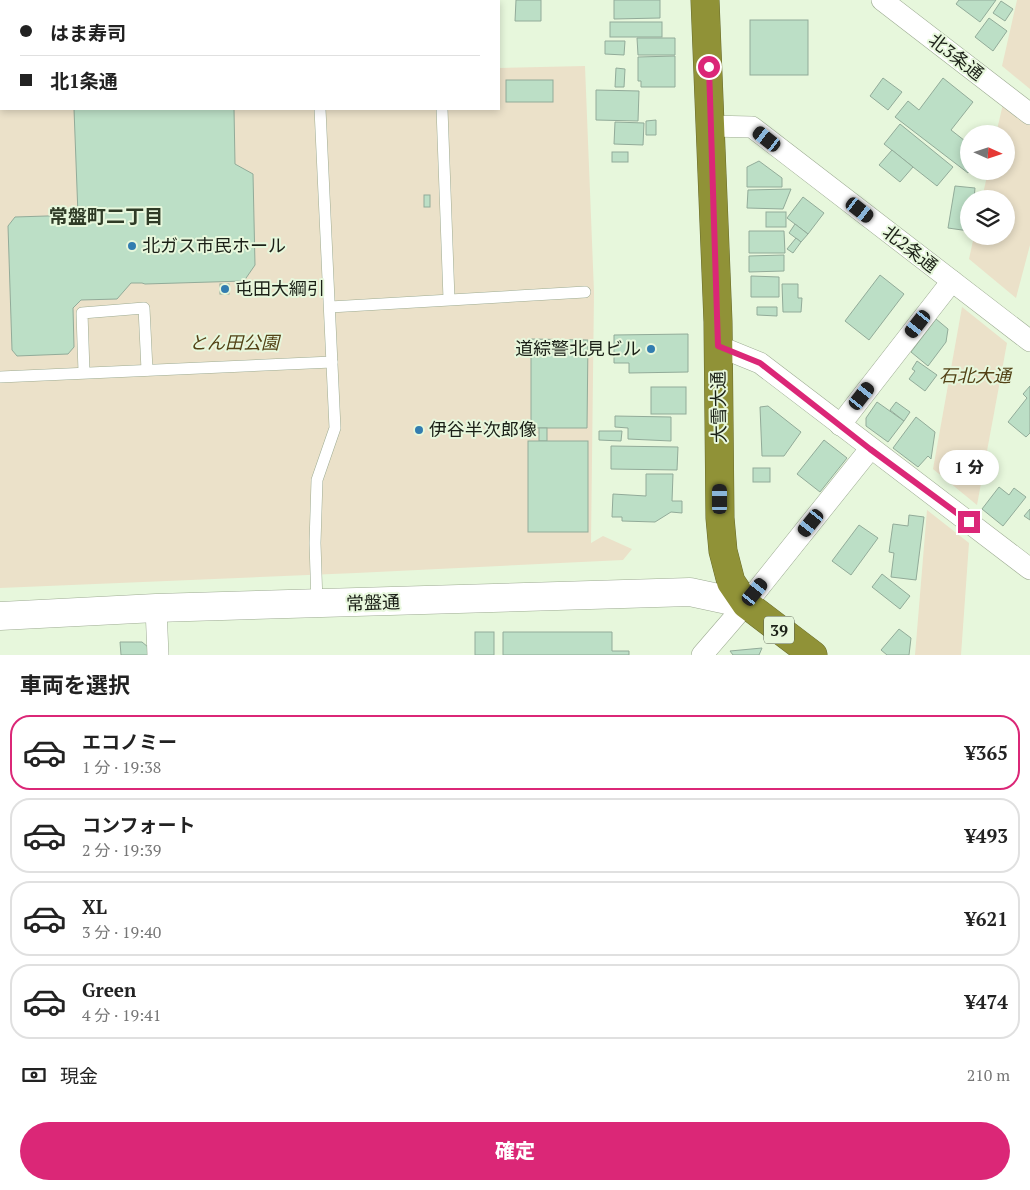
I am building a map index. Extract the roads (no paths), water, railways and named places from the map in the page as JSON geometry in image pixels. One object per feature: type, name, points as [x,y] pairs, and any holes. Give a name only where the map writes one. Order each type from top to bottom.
[{"type":"highway","name":"大雪大通","points":[[705,0],[718,346],[720,518],[723,551],[731,582],[746,604],[813,655]]},
{"type":"main road","name":"常盤通","points":[[0,616],[156,608],[317,603],[350,604],[690,592],[746,604]]},
{"type":"street","name":"北3条通","points":[[882,0],[1030,114]]},
{"type":"street","name":"北2条通","points":[[710,126],[752,127],[1030,341]]},
{"type":"street","points":[[840,425],[952,281]]},
{"type":"street","points":[[718,346],[760,363],[870,449],[954,510],[1030,569]]},
{"type":"street","points":[[702,655],[746,604],[870,449]]},
{"type":"street","points":[[156,608],[158,655]]},
{"type":"lane","points":[[317,603],[315,543],[317,480],[334,428],[320,110]]},
{"type":"lane","points":[[442,110],[449,299]]},
{"type":"lane","points":[[330,307],[584,292]]},
{"type":"lane","points":[[84,372],[82,313],[144,308],[147,370]]},
{"type":"lane","points":[[0,377],[332,362]]},
{"type":"place","name":"北ガス市民ホール","points":[[132,246]]},
{"type":"place","name":"屯田大綱引","points":[[225,289]]},
{"type":"place","name":"道綜警北見ビル","points":[[651,349]]},
{"type":"place","name":"伊谷半次郎像","points":[[419,430]]},
{"type":"district","name":"常盤町二丁目","points":[[106,216]]},
{"type":"park label","name":"とん田公園","points":[[234,343]]},
{"type":"park label","name":"石北大通","points":[[975,376]]}]
